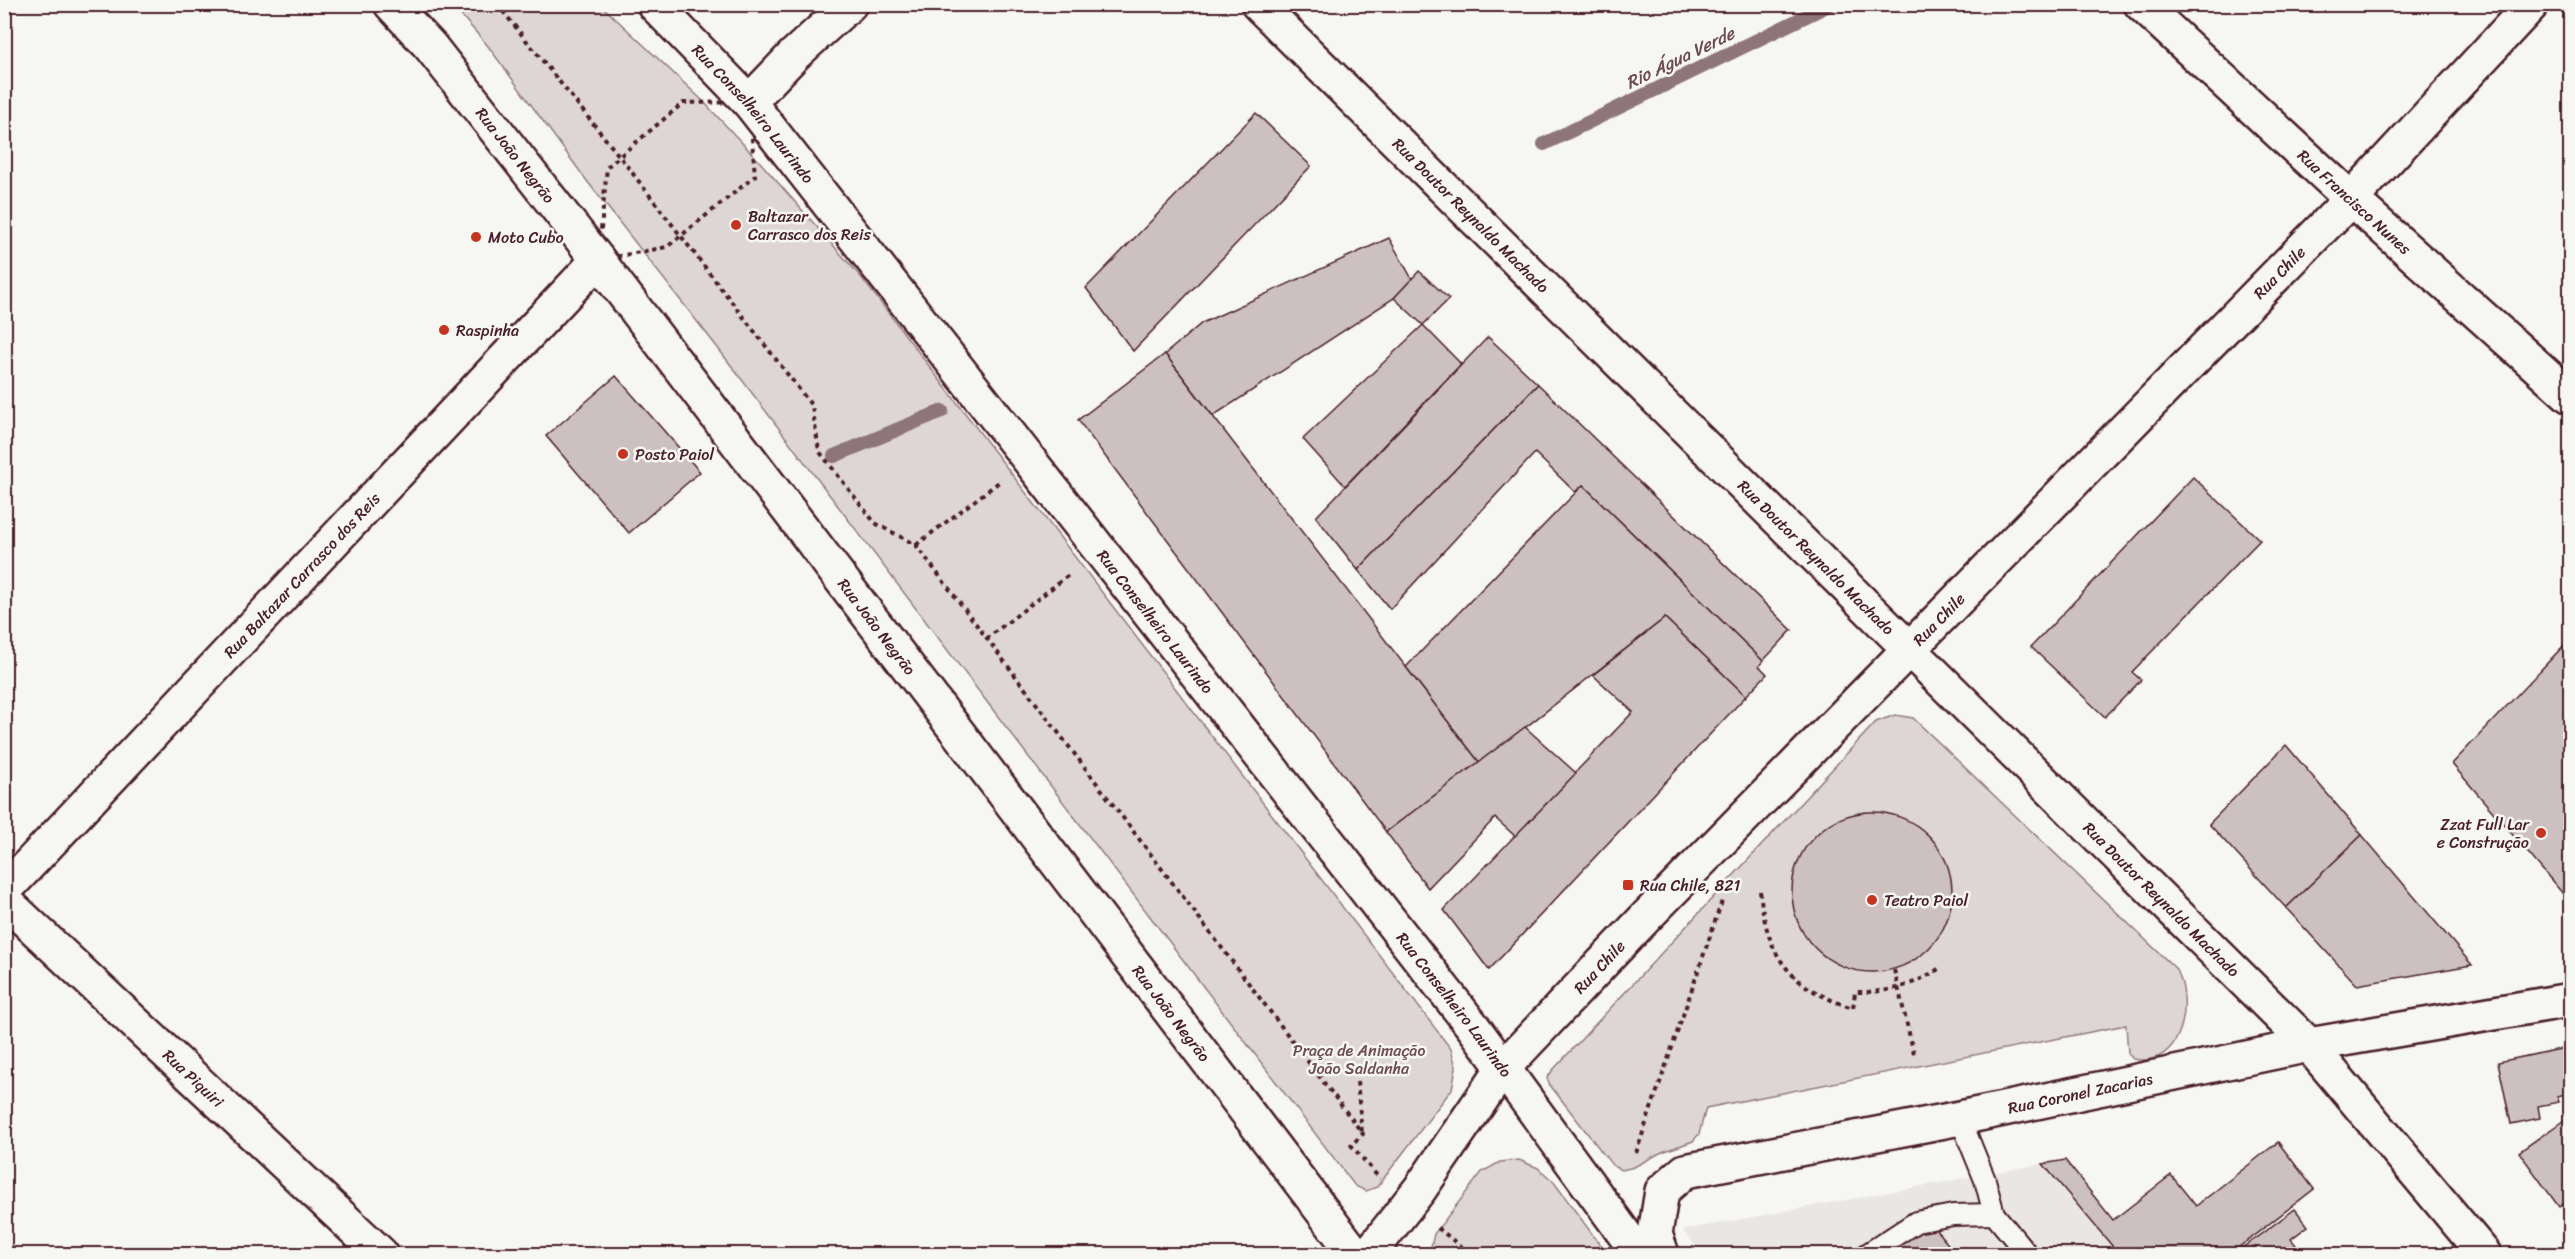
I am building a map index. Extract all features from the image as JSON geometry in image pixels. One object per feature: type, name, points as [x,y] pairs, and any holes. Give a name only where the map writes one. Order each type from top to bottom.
[{"type":"main road","name":"Rua João Negrão","points":[[391,4],[430,46],[598,260],[1355,1254]]},
{"type":"main road","name":"Rua Conselheiro Laurindo","points":[[654,4],[749,102],[1503,1068],[1639,1254]]},
{"type":"main road","points":[[749,102],[794,55],[850,4]]},
{"type":"main road","name":"Rua Doutor Reynaldo Machado","points":[[1258,4],[2309,1045],[2484,1254]]},
{"type":"main road","name":"Rua Francisco Nunes","points":[[2141,4],[2351,199],[2571,396]]},
{"type":"main road","name":"Rua Chile","points":[[1369,1254],[1420,1189],[1503,1068],[1647,916],[2351,199],[2532,4]]},
{"type":"main road","name":"Rua Baltazar Carrasco dos Reis","points":[[4,891],[598,260]]},
{"type":"main road","name":"Rua Piquiri","points":[[4,900],[381,1254]]},
{"type":"main road","name":"Rua Coronel Zacarias","points":[[1662,1254],[1655,1234],[1662,1191],[1685,1171],[1960,1118],[2309,1045],[2571,1000]]},
{"type":"lane","points":[[1960,1118],[1985,1180],[1994,1214],[2027,1254]]},
{"type":"lane","points":[[1867,1254],[1916,1222],[1953,1215],[1994,1214]]},
{"type":"path","points":[[498,4],[620,157],[812,406],[819,451],[875,523],[916,545],[1363,1134]]},
{"type":"path","points":[[607,167],[683,103]]},
{"type":"path","points":[[667,248],[755,176]]},
{"type":"path","points":[[916,545],[1004,478]]},
{"type":"path","points":[[986,639],[1075,570]]},
{"type":"path","points":[[1760,891],[1764,923],[1777,956],[1798,982],[1826,999],[1853,1008],[1855,992],[1876,993],[1898,989],[1922,980],[1940,968]]},
{"type":"path","points":[[1636,1153],[1722,901]]},
{"type":"path","points":[[1894,970],[1914,1054]]},
{"type":"path","points":[[1357,1082],[1363,1134]]},
{"type":"path","points":[[1363,1134],[1351,1145],[1374,1173]]},
{"type":"path","points":[[1457,1245],[1470,1254]]},
{"type":"shaded area","points":[[2043,1164],[2119,1254],[1702,1254],[1683,1230]]},
{"type":"green space","name":"Praça de Animação João Saldanha","points":[[452,5],[601,5],[702,100],[861,277],[1451,1049],[1456,1067],[1452,1089],[1377,1187],[1366,1191],[1355,1186],[714,343],[587,181],[488,46]]},
{"type":"green space","points":[[1895,715],[1913,718],[2177,970],[2184,1000],[2180,1031],[2173,1044],[2163,1054],[2150,1059],[2133,1059],[2128,1053],[2126,1025],[1706,1108],[1699,1134],[1693,1141],[1662,1152],[1634,1167],[1622,1170],[1612,1165],[1547,1078],[1876,722]]},
{"type":"green space","points":[[1519,1160],[1538,1168],[1553,1181],[1607,1254],[1436,1254],[1431,1247],[1434,1234],[1482,1172],[1500,1162]]},
{"type":"building","points":[[1256,113],[1311,166],[1133,351],[1086,288]]},
{"type":"building","points":[[1389,238],[1412,279],[1394,298],[1213,416],[1165,354],[1202,323]]},
{"type":"building","points":[[1419,271],[1449,299],[1423,325],[1394,298]]},
{"type":"building","points":[[1423,325],[1461,364],[1345,486],[1303,439]]},
{"type":"building","points":[[1488,337],[1538,384],[1358,570],[1316,517]]},
{"type":"building","points":[[1165,354],[1480,763],[1386,832],[1078,420]]},
{"type":"building","name":"Posto Paiol","points":[[616,376],[700,472],[629,533],[546,436]]},
{"type":"building","points":[[1538,384],[1792,630],[1763,661],[1583,485],[1575,492],[1535,453],[1390,609],[1358,570]]},
{"type":"building","points":[[2193,477],[2260,540],[2132,672],[2141,680],[2105,717],[2031,647]]},
{"type":"building","points":[[1583,485],[1763,661],[1759,666],[1767,674],[1746,696],[1665,618],[1480,763],[1406,667]]},
{"type":"building","points":[[1665,618],[1746,696],[1489,970],[1444,910],[1633,712],[1593,675]]},
{"type":"building","name":"Zzat Full Lar e Construção","points":[[2570,639],[2570,902],[2452,764]]},
{"type":"building","points":[[1525,727],[1576,773],[1515,836],[1495,818],[1428,888],[1386,832]]},
{"type":"building","points":[[2286,745],[2362,835],[2286,908],[2209,824]]},
{"type":"building","name":"Teatro Paiol","points":[[1872,812],[1888,813],[1903,818],[1917,825],[1929,835],[1939,847],[1946,861],[1951,876],[1951,908],[1946,923],[1939,937],[1929,949],[1917,959],[1903,966],[1888,971],[1872,972],[1856,971],[1841,966],[1827,959],[1815,949],[1805,937],[1798,923],[1793,908],[1792,892],[1793,876],[1798,861],[1805,847],[1815,835],[1827,825],[1841,818],[1856,813]]},
{"type":"building","points":[[2362,835],[2472,965],[2357,985],[2286,908]]},
{"type":"building","points":[[2570,1047],[2570,1093],[2557,1096],[2559,1102],[2538,1106],[2540,1118],[2511,1124],[2498,1062]]},
{"type":"building","points":[[2567,1118],[2570,1123],[2570,1199],[2559,1207],[2519,1152]]},
{"type":"building","points":[[2278,1142],[2314,1189],[2230,1254],[2119,1254],[2043,1164],[2065,1160],[2113,1220],[2171,1175],[2196,1206]]},
{"type":"building","points":[[2295,1209],[2308,1226],[2291,1239],[2303,1254],[2234,1254]]},
{"type":"building","points":[[1928,1220],[1956,1254],[1883,1254]]},
{"type":"waterway","name":"Rio Água Verde","points":[[1544,144],[1831,4]]},
{"type":"waterway","name":"Rio Água Verde","points":[[834,456],[942,411]]},
{"type":"place","name":"Baltazar Carrasco dos Reis","points":[[736,225]]},
{"type":"place","name":"Moto Cubo","points":[[476,237]]},
{"type":"place","name":"Raspinha","points":[[444,330]]},
{"type":"place","name":"Posto Paiol","points":[[623,454]]},
{"type":"place","name":"Zzat Full Lar e Construção","points":[[2541,833]]},
{"type":"place","name":"Rua Chile, 821","points":[[1628,885]]},
{"type":"place","name":"Teatro Paiol","points":[[1872,900]]}]
